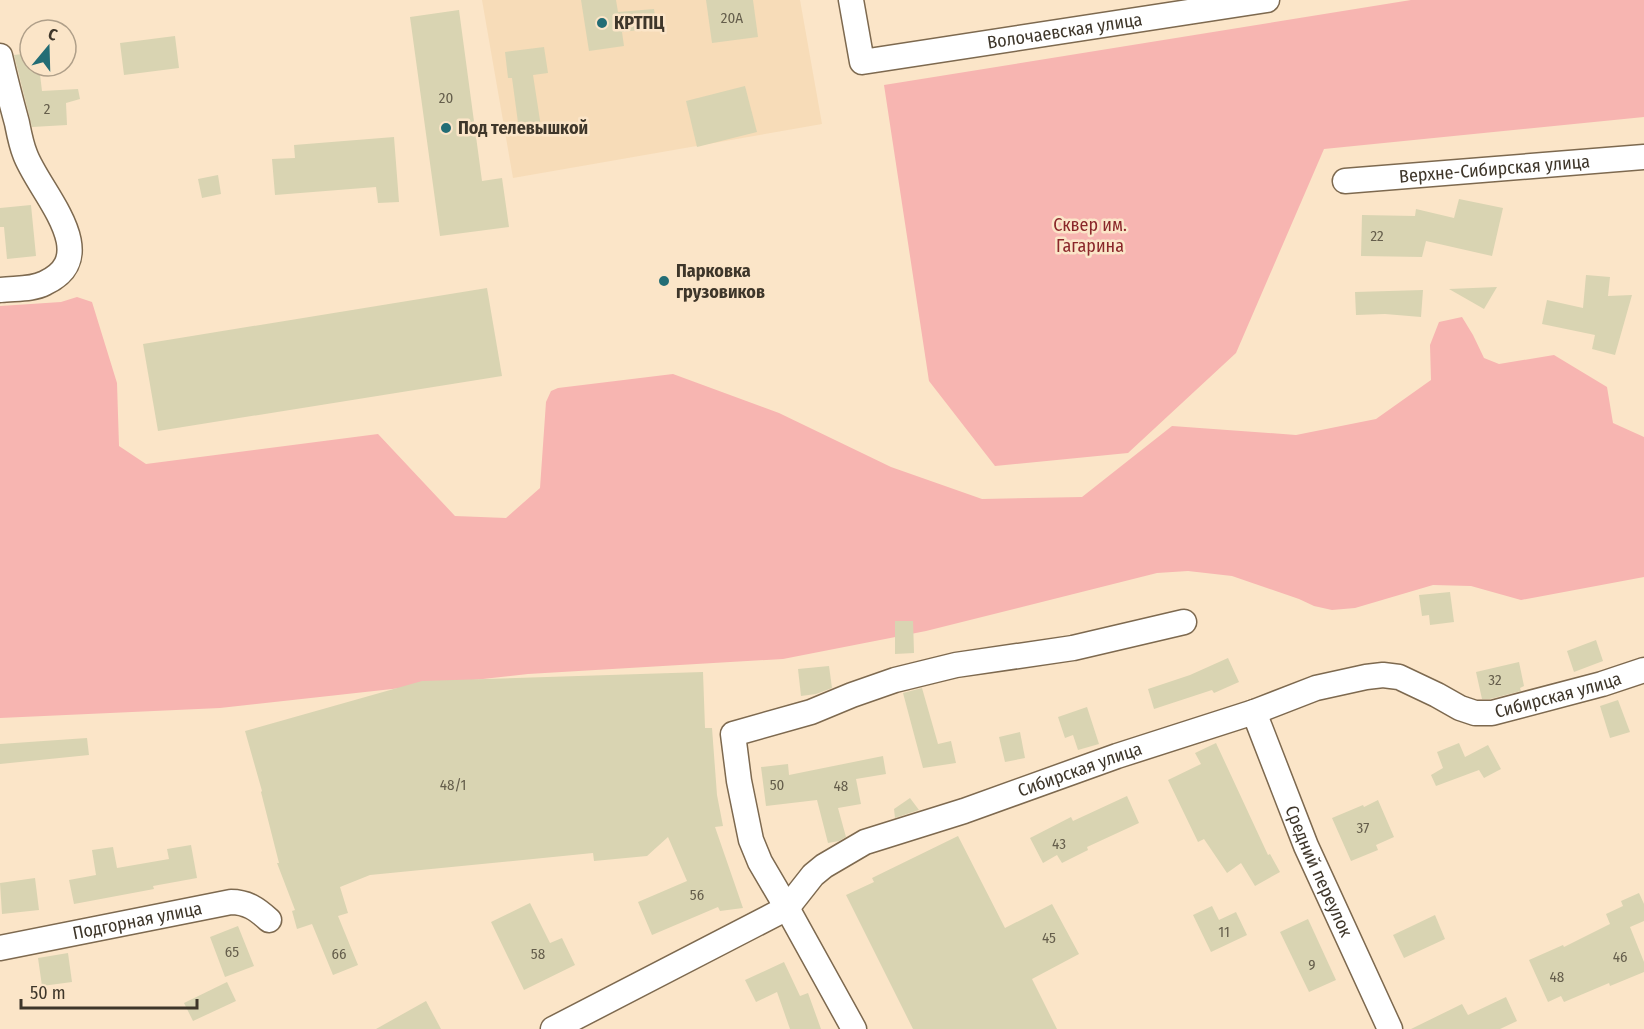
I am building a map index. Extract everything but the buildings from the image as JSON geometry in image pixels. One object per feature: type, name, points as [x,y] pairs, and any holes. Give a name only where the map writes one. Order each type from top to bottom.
[{"type":"street","name":"Волочаевская улица","points":[[851,0],[862,62],[1267,0]]},
{"type":"street","points":[[0,56],[25,154],[39,182],[56,207],[70,241],[71,254],[63,270],[44,284],[0,290]]},
{"type":"street","name":"Верхне-Сибирская улица","points":[[1345,181],[1644,157]]},
{"type":"street","points":[[854,1029],[760,862],[751,840],[739,781],[733,734],[811,712],[852,695],[915,675],[956,665],[1073,648],[1184,622]]},
{"type":"street","name":"Сибирская улица","points":[[553,1029],[787,908],[808,880],[824,866],[865,842],[964,811],[1117,756],[1254,712],[1316,688],[1366,677],[1383,675],[1399,677],[1460,708],[1492,713],[1602,684],[1644,670]]},
{"type":"street","name":"Средний переулок","points":[[1254,712],[1306,846],[1390,1029]]},
{"type":"street","name":"Подгорная улица","points":[[0,948],[231,902],[248,904],[269,920]]},
{"type":"shaded area","points":[[482,0],[800,0],[822,124],[513,178]]},
{"type":"green space","name":"Сквер им. Гагарина","points":[[1411,0],[1644,0],[1644,117],[1324,149],[1236,353],[1128,453],[995,466],[929,381],[884,85]]},
{"type":"green space","points":[[77,297],[92,302],[117,383],[119,446],[146,464],[378,434],[455,516],[506,518],[540,488],[546,402],[551,391],[558,388],[673,374],[779,413],[891,467],[982,499],[1082,497],[1172,426],[1296,435],[1376,419],[1431,380],[1430,345],[1439,322],[1462,317],[1484,358],[1499,364],[1554,355],[1607,387],[1613,423],[1644,437],[1644,577],[1521,600],[1471,586],[1433,585],[1355,608],[1332,610],[1314,606],[1232,576],[1188,571],[1157,573],[926,631],[783,659],[528,674],[220,708],[0,718],[0,306],[61,302]]},
{"type":"place","name":"КРТПЦ","points":[[602,23]]},
{"type":"place","name":"Под телевышкой","points":[[446,128]]},
{"type":"place","name":"Парковка грузовиков","points":[[664,281]]}]
